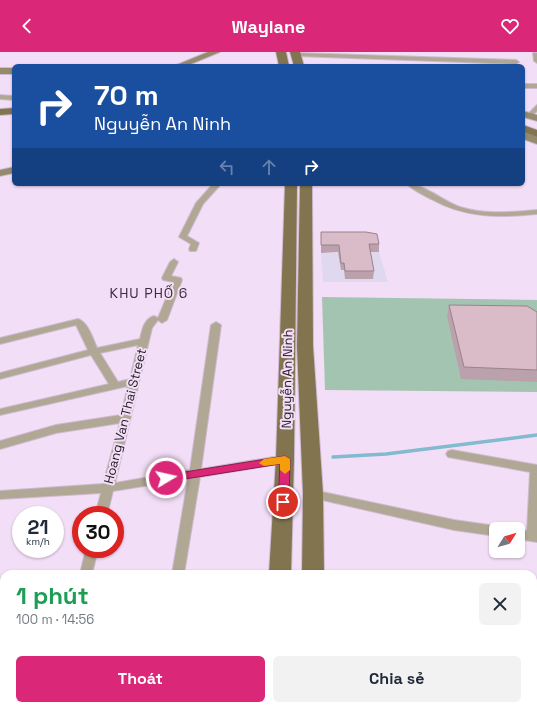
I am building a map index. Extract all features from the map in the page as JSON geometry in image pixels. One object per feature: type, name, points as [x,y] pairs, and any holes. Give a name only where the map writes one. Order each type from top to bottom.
[{"type":"main road","points":[[281,52],[284,64]]},
{"type":"main road","points":[[296,53],[299,64]]},
{"type":"main road","points":[[0,112],[12,111]]},
{"type":"main road","points":[[528,116],[537,123]]},
{"type":"main road","points":[[0,118],[12,118]]},
{"type":"main road","name":"Nguyễn An Ninh","points":[[280,570],[285,459],[292,186]]},
{"type":"main road","name":"Nguyễn An Ninh","points":[[306,186],[305,346],[313,494],[313,570]]},
{"type":"main road","points":[[287,346],[305,346]]},
{"type":"street","points":[[183,64],[216,52]]},
{"type":"street","points":[[296,53],[516,62]]},
{"type":"street","points":[[535,54],[537,61]]},
{"type":"street","points":[[0,71],[12,71]]},
{"type":"street","points":[[525,86],[537,86]]},
{"type":"street","points":[[0,98],[12,98]]},
{"type":"street","points":[[528,116],[537,107]]},
{"type":"street","points":[[0,173],[12,170]]},
{"type":"street","points":[[193,249],[195,243],[183,237],[200,203],[215,186]]},
{"type":"street","points":[[414,186],[448,206],[478,214],[505,215],[537,212]]},
{"type":"street","name":"Hoang Van Thai Street","points":[[103,506],[147,327],[158,320],[178,280],[166,278],[174,262]]},
{"type":"street","points":[[0,341],[78,322],[115,386]]},
{"type":"street","points":[[179,570],[196,474],[216,325]]},
{"type":"street","points":[[0,337],[16,337]]},
{"type":"street","points":[[0,376],[144,341]]},
{"type":"street","points":[[0,412],[135,381]]},
{"type":"street","points":[[0,445],[56,429],[126,418]]},
{"type":"street","points":[[452,454],[536,469],[535,537],[525,535]]},
{"type":"street","points":[[0,495],[108,488],[285,459]]},
{"type":"street","points":[[313,494],[454,525],[489,530]]},
{"type":"street","points":[[87,570],[90,558]]},
{"type":"shaded area","points":[[379,252],[388,282],[323,282],[321,253]]},
{"type":"green space","points":[[322,297],[537,300],[537,392],[325,390]]},
{"type":"building","points":[[321,232],[366,232],[377,234],[379,244],[369,244],[374,271],[345,271],[344,263],[341,263],[339,245],[321,245]]},
{"type":"building","points":[[449,305],[527,306],[537,312],[537,370],[464,367]]},
{"type":"waterway","points":[[333,457],[386,454],[537,435]]},
{"type":"slow traffic","points":[[264,463],[285,459],[285,470]]},
{"type":"district","name":"KHU PHỐ 6","points":[[149,293]]},
{"type":"route","points":[[166,478],[285,459],[283,502]]}]
